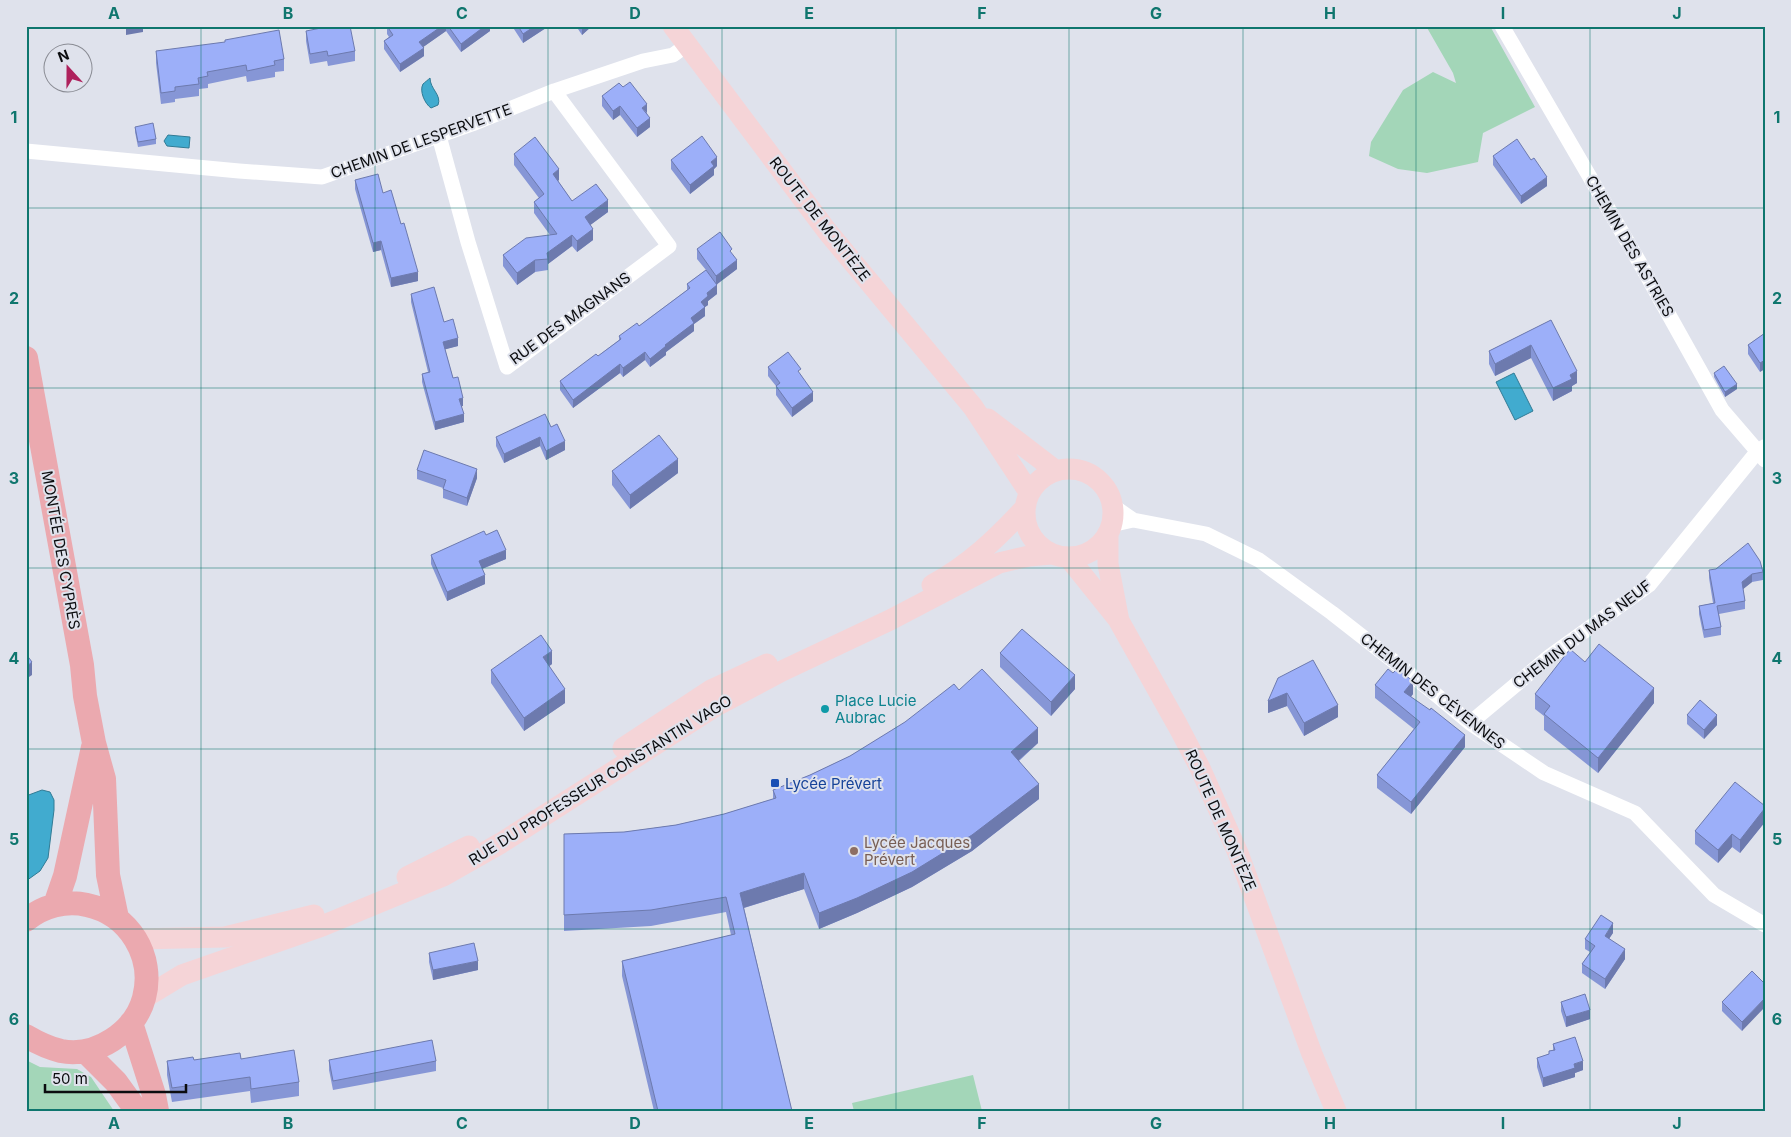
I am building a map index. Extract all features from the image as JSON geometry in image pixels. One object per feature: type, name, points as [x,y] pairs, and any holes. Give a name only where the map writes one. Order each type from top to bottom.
[{"type":"main road","name":"MONTÉE DES CYPRÈS","points":[[26,358],[82,665],[85,696],[94,743],[104,779],[108,875],[117,918]]},
{"type":"main road","name":"MONTÉE DES CYPRÈS","points":[[55,905],[65,876],[94,743]]},
{"type":"main road","points":[[26,920],[34,913],[55,905],[77,903],[98,908],[117,918],[136,939],[144,957],[146,978],[144,998],[139,1011],[118,1036],[102,1045],[85,1051],[63,1051],[42,1046],[26,1036]]},
{"type":"main road","points":[[131,1022],[154,1095],[157,1111]]},
{"type":"main road","points":[[85,1051],[116,1082],[137,1111]]},
{"type":"street","name":"ROUTE DE MONTÈZE","points":[[673,26],[827,231],[973,407],[1026,501]]},
{"type":"street","name":"CHEMIN DES ASTRIES","points":[[1502,26],[1642,265],[1722,410],[1762,453]]},
{"type":"street","name":"CHEMIN DE LESPERVETTE","points":[[26,151],[322,177],[439,136],[554,91],[643,60],[673,54],[687,46]]},
{"type":"street","name":"RUE DES MAGNANS","points":[[439,136],[468,242],[507,366],[669,246],[554,91]]},
{"type":"street","name":"ROUTE DE MONTÈZE","points":[[973,407],[1055,470]]},
{"type":"street","name":"CHEMIN DU MAS NEUF","points":[[1470,723],[1550,656],[1649,586],[1762,453]]},
{"type":"street","points":[[1060,556],[1080,556],[1092,551],[1101,543],[1111,521],[1108,492],[1098,480],[1085,471],[1070,468],[1055,470],[1044,475],[1036,483],[1026,501],[1025,523],[1030,536],[1039,546],[1060,556],[1119,621]]},
{"type":"street","name":"RUE DU PROFESSEUR CONSTANTIN VAGO","points":[[136,939],[224,937],[234,935],[317,915],[410,876],[483,839],[531,810],[711,690],[934,584],[963,566],[990,544],[1026,501]]},
{"type":"street","name":"CHEMIN DES CÉVENNES","points":[[1111,521],[1133,520],[1206,534],[1259,560],[1332,613],[1470,723],[1544,773],[1635,813],[1714,895],[1765,925]]},
{"type":"street","name":"ROUTE DE MONTÈZE","points":[[1111,521],[1108,564],[1119,621],[1200,768],[1238,853],[1312,1054],[1336,1111]]},
{"type":"street","name":"RUE DU PROFESSEUR CONSTANTIN VAGO","points":[[144,998],[182,975],[322,926],[443,876],[501,843],[716,706],[782,671],[890,620],[999,563],[1029,556],[1060,556]]},
{"type":"green space","points":[[1426,26],[1490,26],[1535,107],[1483,133],[1478,162],[1427,173],[1398,169],[1369,156],[1371,142],[1403,90],[1433,72],[1456,83],[1453,73]]},
{"type":"green space","points":[[26,1060],[40,1067],[77,1069],[91,1077],[114,1111],[26,1111]]},
{"type":"green space","points":[[973,1075],[982,1111],[854,1111],[852,1103]]},
{"type":"water","points":[[430,78],[439,101],[438,105],[431,108],[422,94],[423,84]]},
{"type":"water","points":[[168,135],[190,137],[189,148],[167,146],[164,141]]},
{"type":"water","points":[[1514,373],[1533,411],[1515,420],[1496,382]]},
{"type":"water","points":[[42,790],[50,792],[54,800],[48,858],[40,871],[26,881],[26,796]]},
{"type":"building","points":[[331,26],[350,26],[355,51],[328,56],[327,51],[310,54],[306,31]]},
{"type":"building","points":[[387,26],[442,26],[419,42],[424,48],[400,64],[384,41],[393,35]]},
{"type":"building","points":[[448,26],[485,26],[461,44]]},
{"type":"building","points":[[518,26],[535,26],[523,34]]},
{"type":"building","points":[[279,30],[284,59],[274,61],[275,65],[247,71],[246,65],[207,72],[208,76],[198,78],[199,84],[175,87],[175,91],[161,93],[156,51],[225,42],[225,40]]},
{"type":"building","points":[[630,82],[647,104],[642,108],[650,118],[637,128],[620,106],[613,111],[602,96],[619,83],[623,87]]},
{"type":"building","points":[[153,123],[156,139],[138,142],[135,127]]},
{"type":"building","points":[[702,136],[717,157],[711,162],[714,166],[690,185],[671,160]]},
{"type":"building","points":[[535,137],[559,169],[553,174],[572,201],[596,184],[608,200],[585,217],[593,229],[577,241],[572,235],[547,253],[548,259],[535,260],[517,273],[503,255],[526,238],[557,234],[534,202],[544,194],[514,154]]},
{"type":"building","points":[[1517,139],[1531,160],[1534,158],[1547,177],[1521,196],[1493,156]]},
{"type":"building","points":[[378,174],[383,193],[391,190],[401,224],[404,223],[418,272],[391,278],[381,241],[373,243],[355,180]]},
{"type":"building","points":[[720,232],[737,260],[716,276],[697,249]]},
{"type":"building","points":[[706,270],[717,285],[707,293],[708,296],[701,302],[705,307],[691,318],[694,323],[650,359],[645,352],[623,368],[620,364],[573,400],[560,381],[596,354],[598,356],[621,339],[619,336],[637,323],[639,326],[690,288],[687,284]]},
{"type":"building","points":[[434,287],[444,322],[453,319],[458,338],[443,342],[453,378],[458,377],[463,398],[459,399],[464,414],[435,422],[422,374],[430,372],[411,294]]},
{"type":"building","points":[[1551,320],[1577,371],[1570,375],[1572,379],[1553,388],[1531,345],[1495,364],[1489,351]]},
{"type":"building","points":[[1765,333],[1765,360],[1760,363],[1748,345]]},
{"type":"building","points":[[788,352],[801,369],[798,371],[813,392],[792,408],[776,386],[780,383],[768,367]]},
{"type":"building","points":[[1724,366],[1737,384],[1725,392],[1714,373]]},
{"type":"building","points":[[545,414],[551,427],[557,424],[565,441],[546,451],[540,437],[504,454],[496,437]]},
{"type":"building","points":[[659,435],[678,459],[630,495],[612,471]]},
{"type":"building","points":[[424,450],[477,469],[467,498],[443,489],[446,480],[417,470]]},
{"type":"building","points":[[497,530],[506,550],[479,561],[485,575],[447,592],[431,555],[484,531],[486,535]]},
{"type":"building","points":[[1748,543],[1760,561],[1763,572],[1752,574],[1742,582],[1745,601],[1717,606],[1721,627],[1704,630],[1699,606],[1715,603],[1709,570],[1716,569]]},
{"type":"building","points":[[1022,629],[1075,675],[1051,702],[1000,653]]},
{"type":"building","points":[[541,635],[552,651],[543,657],[565,689],[524,718],[491,670]]},
{"type":"building","points":[[1599,644],[1654,688],[1598,758],[1544,714],[1550,706],[1535,694],[1570,649],[1585,662]]},
{"type":"building","points":[[26,654],[32,662],[26,667]]},
{"type":"building","points":[[1313,660],[1338,705],[1304,723],[1287,693],[1268,701],[1278,678]]},
{"type":"building","points":[[982,669],[1038,728],[1011,752],[1039,784],[972,835],[912,872],[857,898],[819,913],[804,873],[740,893],[792,1111],[658,1111],[622,961],[735,934],[726,897],[651,910],[564,915],[564,834],[624,832],[676,825],[724,814],[776,798],[773,790],[850,756],[905,722],[954,684],[959,690]]},
{"type":"building","points":[[1388,669],[1393,673],[1397,669],[1413,681],[1404,692],[1430,710],[1431,708],[1465,735],[1411,802],[1377,775],[1420,722],[1375,685]]},
{"type":"building","points":[[1700,700],[1717,715],[1704,730],[1687,715]]},
{"type":"building","points":[[1735,782],[1765,806],[1765,808],[1740,840],[1732,834],[1718,850],[1695,831]]},
{"type":"building","points":[[1601,915],[1613,923],[1605,936],[1625,949],[1605,979],[1582,964],[1595,946],[1585,939]]},
{"type":"building","points":[[474,943],[478,961],[433,970],[429,953]]},
{"type":"building","points":[[1752,971],[1765,984],[1765,998],[1742,1022],[1722,1002]]},
{"type":"building","points":[[1585,994],[1590,1010],[1566,1017],[1561,1002]]},
{"type":"building","points":[[1575,1037],[1583,1061],[1574,1064],[1575,1068],[1543,1078],[1537,1058],[1549,1054],[1549,1051],[1555,1050],[1553,1044]]},
{"type":"building","points":[[432,1040],[436,1061],[333,1081],[329,1060]]},
{"type":"building","points":[[294,1050],[299,1082],[251,1089],[250,1077],[172,1088],[167,1061],[193,1057],[194,1060],[240,1053],[241,1059]]},
{"type":"place","name":"Place Lucie Aubrac","points":[[825,709]]},
{"type":"place","name":"Lycée Prévert","points":[[775,783]]},
{"type":"place","name":"Lycée Jacques Prévert","points":[[854,851]]}]
